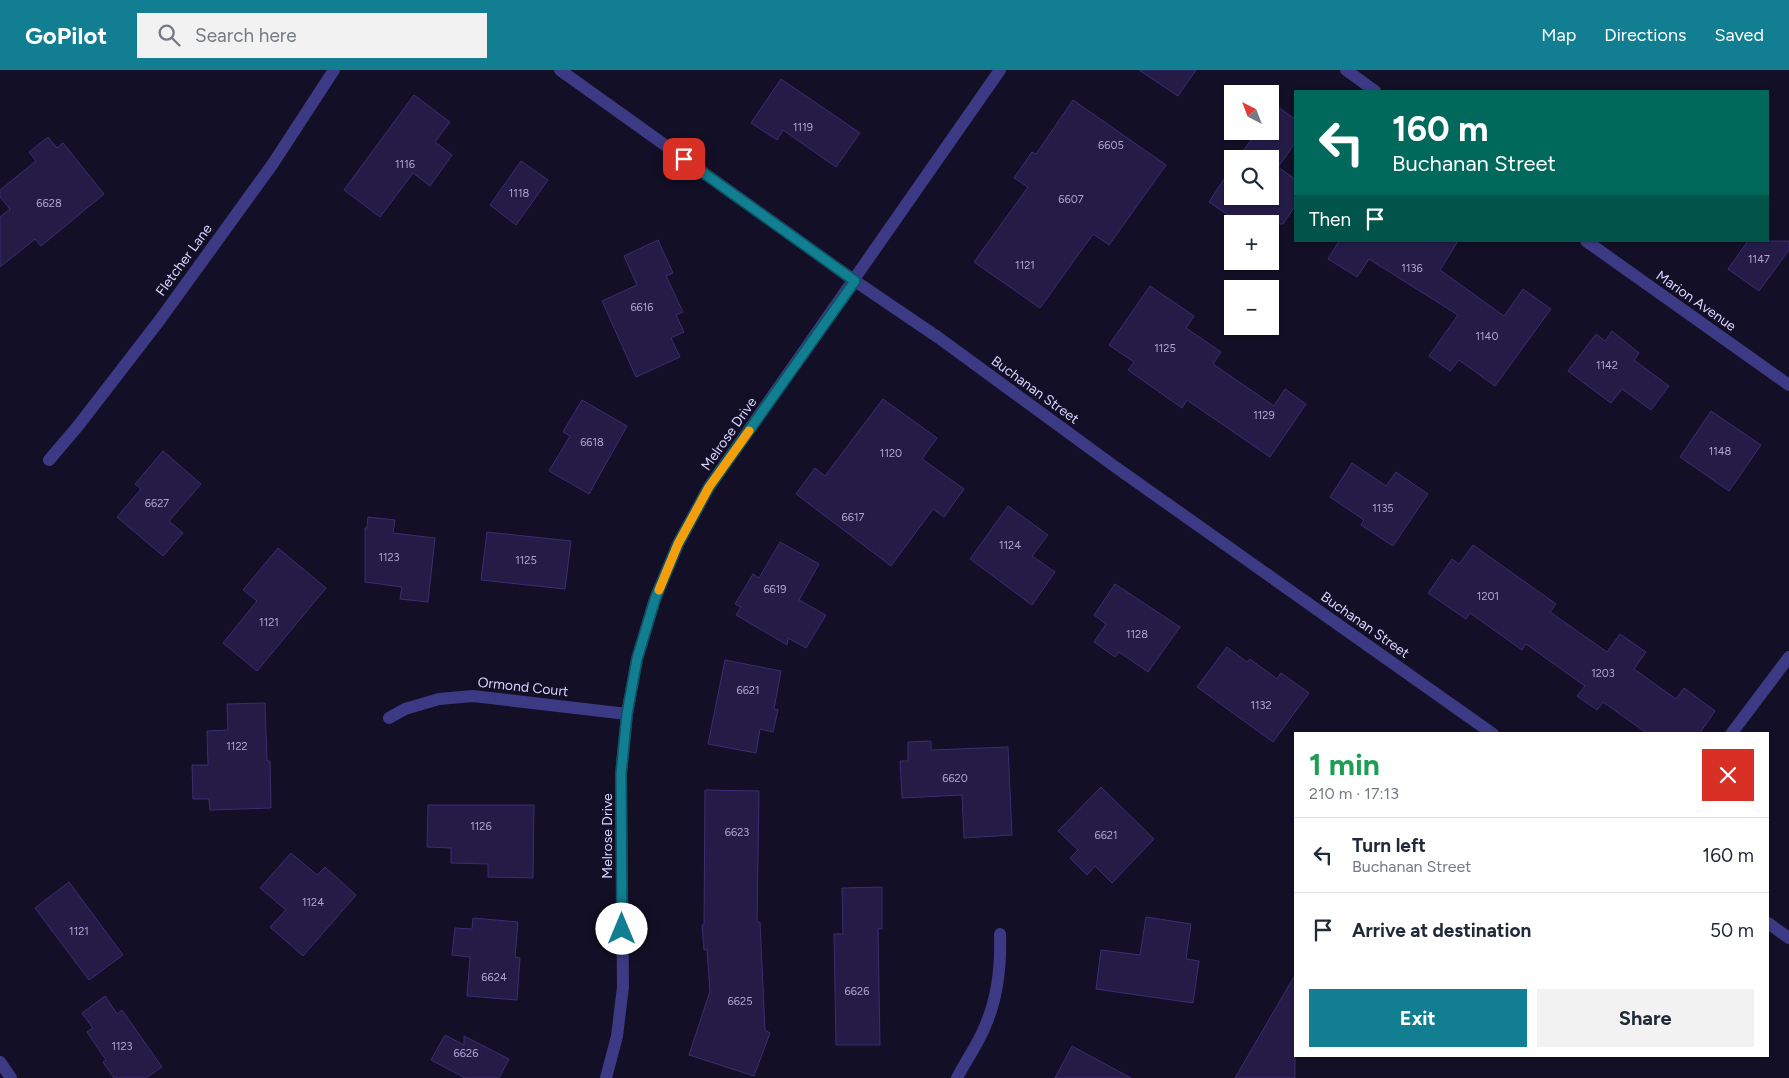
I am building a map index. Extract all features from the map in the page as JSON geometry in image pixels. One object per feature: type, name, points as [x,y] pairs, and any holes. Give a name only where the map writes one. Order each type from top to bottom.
[{"type":"street","name":"Fletcher Lane","points":[[49,460],[78,426],[159,321],[272,165],[334,70]]},
{"type":"street","name":"Buchanan Street","points":[[560,70],[1490,732]]},
{"type":"street","name":"Melrose Drive","points":[[606,1078],[617,1036],[622,987],[621,774],[627,714],[637,659],[655,599],[678,544],[709,487],[855,281],[1000,70]]},
{"type":"street","points":[[1346,70],[1374,90]]},
{"type":"street","name":"Marion Avenue","points":[[1587,242],[1789,385]]},
{"type":"street","points":[[1733,732],[1789,657]]},
{"type":"street","name":"Ormond Court","points":[[389,718],[405,709],[438,699],[473,696],[627,714]]},
{"type":"street","points":[[1769,924],[1789,938]]},
{"type":"street","points":[[957,1078],[986,1024],[997,991],[1001,954],[1000,934]]},
{"type":"street","points":[[0,1062],[11,1078]]},
{"type":"building","points":[[1139,70],[1196,70],[1178,96]]},
{"type":"building","points":[[781,79],[860,133],[836,167],[783,130],[777,140],[751,123]]},
{"type":"building","points":[[414,95],[450,122],[435,142],[452,155],[430,186],[413,173],[380,217],[344,190]]},
{"type":"building","points":[[1073,100],[1166,165],[1109,245],[1093,234],[1040,308],[974,262],[1028,187],[1014,178],[1032,152],[1036,154]]},
{"type":"building","points":[[1279,108],[1294,118],[1294,144],[1279,166],[1279,150],[1244,150],[1251,140],[1279,140]]},
{"type":"building","points":[[48,137],[57,148],[63,143],[104,194],[41,246],[35,239],[0,267],[0,217],[10,209],[0,197],[0,190],[36,161],[29,152]]},
{"type":"building","points":[[521,161],[548,180],[516,225],[490,205]]},
{"type":"building","points":[[1279,168],[1294,178],[1294,208],[1283,224],[1279,224],[1279,215],[1228,215],[1209,202],[1224,179],[1224,205],[1279,205]]},
{"type":"building","points":[[658,240],[673,273],[666,276],[683,312],[676,315],[684,332],[671,338],[680,357],[636,377],[602,301],[637,285],[624,256]]},
{"type":"building","points":[[1789,241],[1789,250],[1759,291],[1728,269],[1747,242]]},
{"type":"building","points":[[1338,242],[1457,242],[1440,270],[1504,316],[1523,289],[1551,309],[1495,386],[1459,360],[1450,371],[1429,356],[1458,315],[1369,259],[1357,277],[1328,259]]},
{"type":"building","points":[[1150,286],[1194,316],[1186,328],[1221,352],[1213,364],[1274,406],[1285,389],[1306,404],[1270,457],[1187,400],[1182,408],[1128,370],[1134,362],[1109,345]]},
{"type":"building","points":[[1612,331],[1639,353],[1634,360],[1669,386],[1651,410],[1622,389],[1611,403],[1568,371],[1596,334],[1605,341]]},
{"type":"building","points":[[883,399],[937,438],[922,459],[964,489],[944,517],[933,509],[891,566],[796,494],[815,468],[825,476]]},
{"type":"building","points":[[582,400],[627,426],[589,494],[549,471],[570,436],[563,432]]},
{"type":"building","points":[[1711,411],[1761,445],[1729,491],[1680,457]]},
{"type":"building","points":[[163,451],[201,484],[169,521],[183,533],[163,556],[117,517],[141,489],[135,484]]},
{"type":"building","points":[[1352,463],[1386,486],[1396,472],[1428,494],[1393,546],[1361,525],[1364,520],[1330,497]]},
{"type":"building","points":[[1008,506],[1048,535],[1032,556],[1055,572],[1032,605],[970,559]]},
{"type":"building","points":[[368,517],[395,520],[393,533],[435,538],[428,602],[400,599],[402,587],[365,582],[365,528],[367,528]]},
{"type":"building","points":[[487,532],[571,541],[565,589],[481,580]]},
{"type":"building","points":[[780,542],[819,564],[799,600],[826,615],[806,648],[788,638],[787,645],[736,615],[741,607],[735,604],[753,574],[759,578]]},
{"type":"building","points":[[1473,545],[1556,604],[1550,612],[1607,652],[1620,634],[1646,652],[1634,669],[1676,699],[1684,688],[1715,711],[1700,732],[1645,732],[1603,702],[1597,710],[1577,696],[1585,686],[1526,644],[1522,650],[1470,613],[1466,619],[1428,593],[1452,559],[1459,564]]},
{"type":"building","points":[[278,548],[326,588],[257,671],[223,643],[257,601],[243,590]]},
{"type":"building","points":[[1115,584],[1180,627],[1148,672],[1119,652],[1115,657],[1094,642],[1106,624],[1094,615]]},
{"type":"building","points":[[1227,647],[1247,662],[1250,659],[1277,679],[1281,673],[1309,693],[1273,742],[1197,687]]},
{"type":"building","points":[[725,660],[781,671],[774,709],[778,710],[773,732],[760,729],[756,753],[708,744]]},
{"type":"building","points":[[265,703],[267,761],[270,761],[271,808],[210,810],[209,799],[193,799],[192,765],[208,765],[207,731],[228,730],[227,704]]},
{"type":"building","points":[[931,741],[931,750],[1008,747],[1012,835],[964,838],[962,795],[902,798],[900,761],[908,761],[908,742]]},
{"type":"building","points":[[1101,787],[1154,839],[1112,883],[1095,866],[1087,875],[1070,858],[1078,850],[1058,831]]},
{"type":"building","points":[[705,790],[759,791],[757,922],[760,922],[765,1030],[770,1033],[754,1076],[689,1055],[710,991],[707,949],[704,950],[702,925],[704,925]]},
{"type":"building","points":[[428,805],[534,805],[533,878],[488,877],[488,864],[451,863],[451,848],[427,847]]},
{"type":"building","points":[[291,853],[317,875],[325,867],[356,895],[303,956],[270,927],[286,910],[260,888]]},
{"type":"building","points":[[69,882],[123,955],[89,980],[35,908]]},
{"type":"building","points":[[882,887],[882,929],[878,929],[880,1045],[836,1045],[834,934],[843,934],[842,888]]},
{"type":"building","points":[[1146,917],[1191,924],[1186,959],[1199,961],[1193,1003],[1096,989],[1101,950],[1140,955]]},
{"type":"building","points":[[473,918],[518,922],[515,957],[520,958],[517,1000],[467,996],[470,957],[452,955],[455,928],[472,929]]},
{"type":"building","points":[[1294,977],[1295,1078],[1235,1078]]},
{"type":"building","points":[[105,996],[117,1014],[122,1010],[162,1067],[146,1078],[114,1078],[103,1062],[106,1060],[87,1032],[93,1028],[82,1013]]},
{"type":"building","points":[[445,1035],[464,1045],[464,1036],[509,1059],[499,1078],[465,1078],[431,1060]]},
{"type":"building","points":[[1072,1046],[1131,1078],[1055,1078]]},
{"type":"slow traffic","points":[[659,590],[678,544],[709,487],[749,431]]},
{"type":"route","points":[[622,929],[621,774],[627,714],[637,659],[655,599],[678,544],[709,487],[855,281],[684,159]]}]
